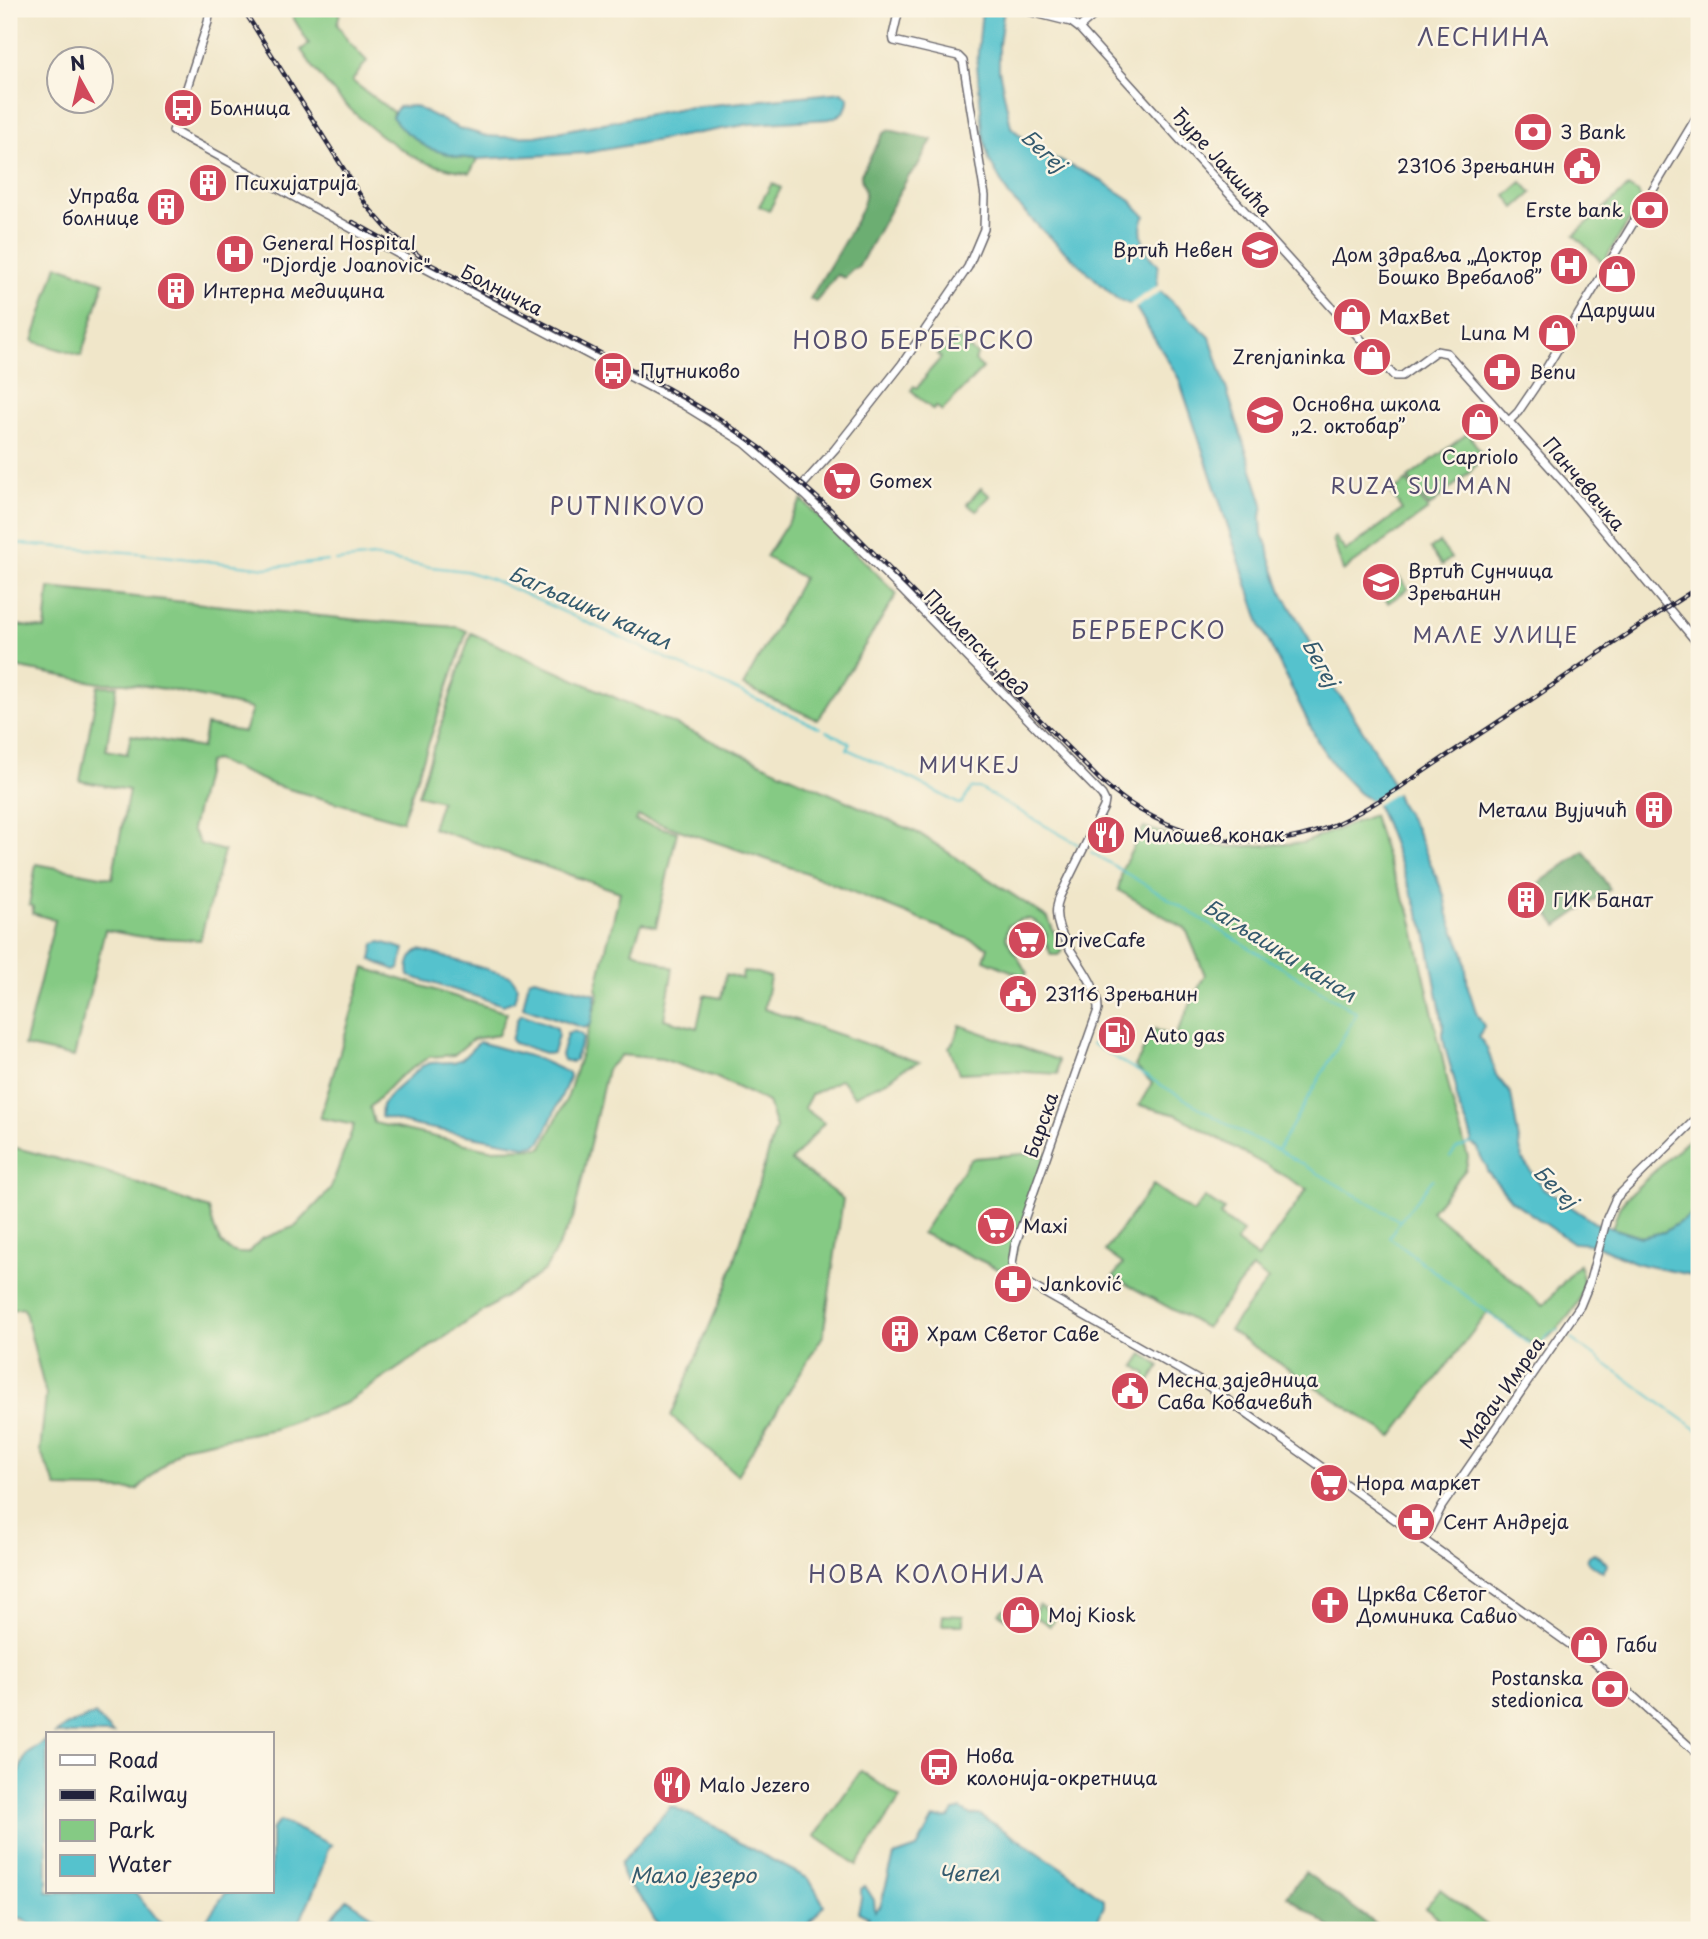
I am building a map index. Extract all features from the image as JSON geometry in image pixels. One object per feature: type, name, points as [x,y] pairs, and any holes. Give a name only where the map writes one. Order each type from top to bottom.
[{"type":"street","name":"Болничка","points":[[210,9],[173,131],[682,404],[751,448],[802,492]]},
{"type":"street","points":[[802,492],[902,363],[968,267],[984,229],[985,196],[961,57],[893,40],[899,9]]},
{"type":"street","points":[[1019,9],[1071,22],[1079,28],[1101,9]]},
{"type":"street","name":"Ђуре Јакшића","points":[[1079,28],[1394,376],[1398,378],[1439,350]]},
{"type":"street","points":[[1509,421],[1535,387],[1699,113]]},
{"type":"street","name":"Панчевачка","points":[[1439,350],[1448,355],[1564,483],[1699,645]]},
{"type":"street","name":"Прилепски ред","points":[[802,492],[913,601],[1100,793],[1105,804],[1059,896],[1055,912],[1059,928],[1094,992]]},
{"type":"street","name":"Барска","points":[[1094,992],[1098,1003],[1097,1015],[1015,1245],[1013,1268],[1018,1278],[1205,1384],[1424,1541]]},
{"type":"street","name":"Мадач Имреа","points":[[1424,1541],[1442,1506],[1576,1313],[1586,1293],[1612,1204],[1699,1116]]},
{"type":"street","points":[[1424,1541],[1602,1668],[1699,1755]]},
{"type":"green space","points":[[288,9],[341,9],[337,24],[348,41],[367,61],[352,81],[393,112],[392,117],[457,157],[477,159],[470,173],[420,160],[397,147],[351,110],[324,81],[301,50],[309,44]]},
{"type":"green space","points":[[889,130],[932,140],[917,167],[908,177],[858,268],[845,278],[837,275],[816,302],[810,299],[863,205],[865,193],[861,174],[883,134]]},
{"type":"green space","points":[[1522,182],[1532,193],[1515,208],[1506,196]]},
{"type":"green space","points":[[772,183],[781,188],[769,211],[759,206]]},
{"type":"green space","points":[[1628,187],[1639,194],[1641,201],[1603,263],[1574,235]]},
{"type":"green space","points":[[57,265],[104,282],[81,356],[33,341]]},
{"type":"green space","points":[[954,335],[977,355],[975,361],[983,368],[942,411],[936,406],[933,410],[911,390],[914,386],[917,388],[941,358],[937,354]]},
{"type":"green space","points":[[1468,433],[1483,456],[1471,471],[1429,507],[1408,478]]},
{"type":"green space","points":[[1407,481],[1428,510],[1343,571],[1333,539],[1335,537],[1346,551],[1402,510],[1391,493]]},
{"type":"green space","points":[[981,488],[990,496],[976,511],[967,504]]},
{"type":"green space","points":[[802,500],[897,594],[818,720],[743,686],[803,578],[766,557]]},
{"type":"green space","points":[[1439,542],[1451,558],[1442,565],[1430,549]]},
{"type":"green space","points":[[1399,577],[1408,589],[1388,603],[1379,592]]},
{"type":"green space","points":[[49,588],[360,620],[457,627],[467,631],[402,821],[274,785],[215,760],[208,762],[192,829],[200,844],[224,851],[200,940],[142,937],[105,930],[74,1057],[24,1046],[55,920],[32,913],[33,907],[29,905],[36,864],[112,878],[129,790],[80,781],[98,686],[117,686],[106,750],[127,754],[131,735],[202,748],[206,725],[244,732],[252,709],[171,690],[125,683],[99,683],[9,666],[9,624],[45,629]]},
{"type":"green space","points":[[471,633],[920,834],[1048,918],[1062,951],[1058,955],[1051,955],[1044,937],[1047,935],[1035,921],[1025,919],[1008,926],[1006,938],[1027,973],[1023,976],[984,960],[988,947],[804,872],[638,816],[636,821],[677,832],[656,927],[642,923],[632,950],[673,968],[664,1019],[697,1028],[704,995],[721,998],[726,974],[742,979],[743,972],[757,973],[770,977],[764,1009],[919,1062],[854,1096],[841,1079],[811,1095],[804,1108],[824,1123],[791,1161],[843,1199],[823,1336],[737,1475],[671,1416],[727,1285],[776,1128],[768,1102],[715,1077],[662,1059],[621,1055],[607,1069],[573,1219],[545,1270],[346,1403],[274,1429],[182,1447],[137,1490],[57,1488],[40,1451],[46,1395],[24,1308],[9,1310],[9,1146],[103,1171],[209,1209],[220,1242],[231,1251],[249,1253],[261,1239],[296,1226],[330,1190],[354,1125],[320,1118],[365,968],[507,1013],[498,1035],[473,1039],[454,1055],[429,1057],[398,1078],[370,1107],[374,1123],[488,1149],[542,1148],[568,1096],[599,994],[596,989],[620,892],[432,828],[441,801],[418,795]]},
{"type":"green space","points":[[1373,815],[1389,865],[1411,915],[1452,1101],[1468,1157],[1466,1169],[1431,1211],[1543,1306],[1579,1264],[1583,1280],[1583,1289],[1574,1309],[1537,1348],[1488,1312],[1392,1437],[1229,1330],[1268,1280],[1252,1268],[1206,1328],[1113,1277],[1123,1264],[1105,1251],[1153,1185],[1193,1213],[1205,1197],[1224,1210],[1220,1216],[1243,1232],[1236,1242],[1258,1258],[1307,1189],[1177,1115],[1139,1105],[1152,1083],[1135,1066],[1155,1029],[1174,1038],[1205,975],[1186,929],[1118,890],[1123,867],[1144,827],[1193,843],[1229,847],[1303,843]]},
{"type":"green space","points":[[1584,851],[1610,889],[1557,926],[1531,889]]},
{"type":"green space","points":[[960,1025],[1058,1060],[1058,1074],[1007,1071],[959,1073],[949,1047],[955,1040]]},
{"type":"green space","points":[[1693,1135],[1699,1143],[1699,1210],[1664,1232],[1641,1237],[1612,1228],[1619,1208],[1626,1198]]},
{"type":"green space","points":[[1046,1152],[1011,1266],[1003,1271],[922,1233],[969,1161],[974,1158]]},
{"type":"green space","points":[[1143,1354],[1160,1366],[1144,1390],[1139,1387],[1147,1374],[1135,1366]]},
{"type":"green space","points":[[1022,1598],[1028,1602],[1013,1623],[999,1613],[1015,1607]]},
{"type":"green space","points":[[1039,1605],[1056,1617],[1050,1626],[1033,1615]]},
{"type":"green space","points":[[943,1615],[963,1616],[963,1625],[942,1625]]},
{"type":"green space","points":[[861,1771],[900,1798],[857,1865],[815,1836]]},
{"type":"green space","points":[[1305,1872],[1384,1930],[1334,1930],[1287,1896]]},
{"type":"green space","points":[[1440,1889],[1493,1930],[1454,1930],[1425,1908]]},
{"type":"water","points":[[982,9],[1004,9],[999,44],[999,70],[1011,127],[1036,150],[1095,177],[1128,198],[1145,216],[1141,228],[1143,242],[1149,255],[1158,264],[1157,288],[1210,337],[1263,504],[1262,536],[1268,545],[1283,594],[1308,637],[1325,679],[1345,702],[1389,776],[1400,804],[1415,827],[1444,895],[1448,915],[1464,954],[1468,987],[1477,1015],[1484,1026],[1479,1037],[1487,1048],[1496,1075],[1511,1094],[1522,1159],[1542,1187],[1595,1223],[1641,1237],[1664,1232],[1699,1210],[1699,1277],[1640,1264],[1601,1247],[1573,1243],[1511,1200],[1487,1171],[1478,1148],[1470,1143],[1471,1136],[1458,1105],[1456,1086],[1445,1046],[1426,932],[1385,824],[1376,804],[1359,793],[1339,772],[1319,744],[1261,626],[1179,379],[1135,306],[1117,299],[1044,232],[1009,196],[989,160],[983,133],[977,64]]},
{"type":"water","points":[[842,92],[848,97],[846,108],[841,114],[829,119],[750,124],[585,153],[477,159],[457,157],[428,148],[402,129],[392,117],[398,107],[414,106],[458,128],[487,136],[536,136],[682,108]]},
{"type":"water","points":[[381,942],[404,949],[400,968],[395,970],[371,960],[374,944]]},
{"type":"water","points":[[420,950],[511,976],[518,987],[514,1001],[503,1005],[409,976],[410,961]]},
{"type":"water","points":[[534,978],[596,994],[591,1024],[585,1028],[581,1027],[523,1007],[529,980]]},
{"type":"water","points":[[522,1014],[557,1028],[553,1053],[548,1054],[511,1040],[518,1017]]},
{"type":"water","points":[[573,1031],[581,1034],[583,1038],[574,1061],[571,1062],[563,1060],[561,1055],[567,1034]]},
{"type":"water","points":[[479,1042],[536,1058],[569,1073],[570,1077],[542,1140],[537,1145],[525,1146],[381,1117],[382,1105],[422,1066],[462,1059]]},
{"type":"water","points":[[1594,1553],[1608,1564],[1603,1572],[1587,1561]]},
{"type":"water","points":[[95,1715],[111,1732],[58,1732]]},
{"type":"water","points":[[46,1741],[46,1894],[137,1894],[157,1920],[171,1930],[38,1930],[22,1918],[9,1920],[9,1795],[26,1755]]},
{"type":"water","name":"Мало језеро","points":[[671,1806],[722,1830],[738,1842],[809,1879],[824,1905],[804,1930],[664,1930],[626,1883],[621,1863]]},
{"type":"water","name":"Чепел","points":[[961,1809],[971,1815],[979,1814],[1104,1899],[1104,1906],[1093,1930],[862,1930],[868,1917],[858,1912],[861,1889],[865,1886],[874,1900],[875,1911],[880,1907],[894,1856],[917,1848],[933,1819],[949,1818],[954,1811]]},
{"type":"water","points":[[280,1821],[332,1845],[328,1849],[318,1881],[296,1930],[199,1930],[225,1894],[273,1894],[273,1828]]},
{"type":"water","points":[[347,1899],[394,1930],[373,1930],[370,1924],[363,1921],[359,1924],[362,1930],[333,1930],[331,1918]]},
{"type":"pier","points":[[1160,284],[1164,289],[1133,310],[1126,307]]},
{"type":"pier","points":[[1396,784],[1399,791],[1373,807],[1367,803]]},
{"type":"waterway","name":"Багљашки канал","points":[[9,543],[139,553],[266,568],[328,561]]},
{"type":"waterway","name":"Багљашки канал","points":[[336,561],[374,557],[466,571],[491,579],[820,728]]},
{"type":"waterway","name":"Багљашки канал","points":[[826,731],[850,743],[847,749],[959,804],[972,788],[979,788],[1079,845]]},
{"type":"waterway","name":"Багљашки канал","points":[[1091,852],[1357,1013],[1278,1150]]},
{"type":"waterway","name":"Багљашки канал","points":[[1092,1044],[1242,1133],[1278,1150],[1400,1221],[1433,1179]]},
{"type":"waterway","points":[[1450,1157],[1456,1149],[1472,1143]]},
{"type":"waterway","points":[[1399,1222],[1389,1237],[1528,1343],[1535,1347],[1551,1332],[1559,1330]]},
{"type":"waterway","points":[[1571,1339],[1699,1431]]},
{"type":"railway","points":[[243,9],[367,206],[390,232],[428,263],[667,388],[720,419],[762,449],[831,510],[1101,781],[1126,801],[1183,830],[1213,838],[1276,840],[1307,834],[1338,823],[1405,784],[1699,587]]},
{"type":"railway","points":[[353,222],[396,246]]},
{"type":"place","name":"Болница","points":[[183,108]]},
{"type":"place","name":"3 Bank","points":[[1533,132]]},
{"type":"place","name":"23106 Зрењанин","points":[[1582,166]]},
{"type":"place","name":"Психијатрија","points":[[208,183]]},
{"type":"place","name":"Управа болнице","points":[[166,207]]},
{"type":"place","name":"Erste bank","points":[[1650,210]]},
{"type":"place","name":"Вртић Невен","points":[[1260,250]]},
{"type":"place","name":"General Hospital \"Djordje Joanovic\"","points":[[235,254]]},
{"type":"place","name":"Дом здравља „Доктор Бошко Вребалов”","points":[[1569,266]]},
{"type":"place","name":"Даруши","points":[[1617,274]]},
{"type":"place","name":"Интерна медицина","points":[[176,291]]},
{"type":"place","name":"MaxBet","points":[[1352,317]]},
{"type":"place","name":"Luna M","points":[[1557,333]]},
{"type":"place","name":"Zrenjaninka","points":[[1372,357]]},
{"type":"place","name":"Путниково","points":[[613,371]]},
{"type":"place","name":"Benu","points":[[1502,372]]},
{"type":"place","name":"Основна школа „2. октобар”","points":[[1265,415]]},
{"type":"place","name":"Capriolo","points":[[1480,422]]},
{"type":"place","name":"Gomex","points":[[842,481]]},
{"type":"place","name":"Вртић Сунчица Зрењанин","points":[[1381,582]]},
{"type":"place","name":"Метали Вујичић","points":[[1654,810]]},
{"type":"place","name":"Милошев конак","points":[[1106,835]]},
{"type":"place","name":"ГИК Банат","points":[[1526,900]]},
{"type":"place","name":"DriveCafe","points":[[1027,940]]},
{"type":"place","name":"23116 Зрењанин","points":[[1018,994]]},
{"type":"place","name":"Auto gas","points":[[1117,1035]]},
{"type":"place","name":"Maxi","points":[[996,1226]]},
{"type":"place","name":"Janković","points":[[1013,1284]]},
{"type":"place","name":"Храм Светог Саве","points":[[900,1334]]},
{"type":"place","name":"Месна заједница Сава Ковачевић","points":[[1130,1391]]},
{"type":"place","name":"Нора маркет","points":[[1329,1483]]},
{"type":"place","name":"Сент Андреја","points":[[1416,1522]]},
{"type":"place","name":"Црква Светог Доминика Савио","points":[[1330,1605]]},
{"type":"place","name":"Moj Kiosk","points":[[1021,1615]]},
{"type":"place","name":"Габи","points":[[1589,1645]]},
{"type":"place","name":"Postanska stedionica","points":[[1610,1689]]},
{"type":"place","name":"Нова колонија-окретница","points":[[939,1767]]},
{"type":"place","name":"Malo Jezero","points":[[672,1785]]},
{"type":"district","name":"ЛЕСНИНА","points":[[1484,38]]},
{"type":"district","name":"НОВО БЕРБЕРСКО","points":[[914,341]]},
{"type":"district","name":"RUZA SULMAN","points":[[1422,487]]},
{"type":"district","name":"PUTNIKOVO","points":[[628,507]]},
{"type":"district","name":"БЕРБЕРСКО","points":[[1149,631]]},
{"type":"district","name":"МАЛЕ УЛИЦЕ","points":[[1496,636]]},
{"type":"district","name":"МИЧКЕЈ","points":[[970,766]]},
{"type":"district","name":"НОВА КОЛОНИЈА","points":[[927,1575]]},
{"type":"water label","name":"Бегеј","points":[[1043,151]]},
{"type":"water label","name":"Бегеј","points":[[1320,663]]},
{"type":"water label","name":"Бегеј","points":[[1555,1187]]}]
